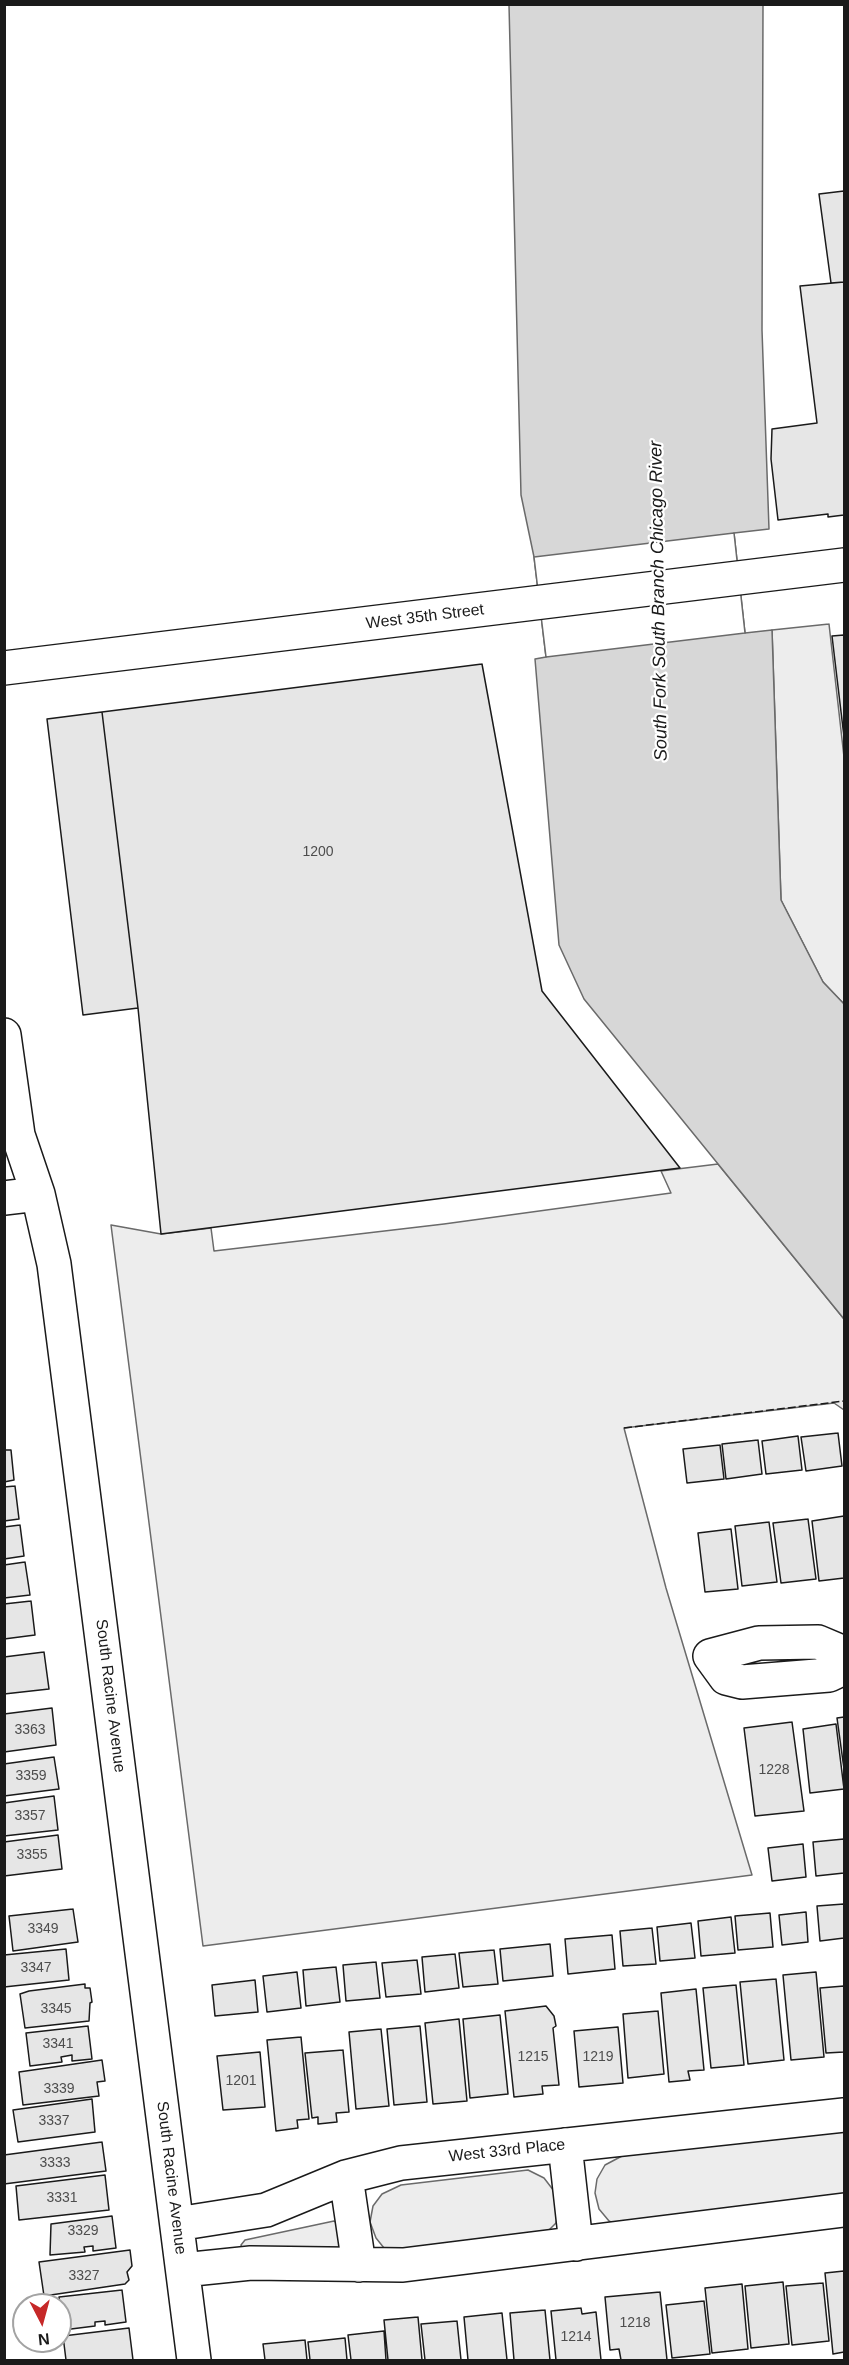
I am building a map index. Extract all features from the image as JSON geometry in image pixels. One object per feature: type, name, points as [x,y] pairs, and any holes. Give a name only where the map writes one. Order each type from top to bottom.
[{"type":"street","name":"West 35th Street","points":[[4,668],[844,565]]},
{"type":"street","name":"South Racine Avenue","points":[[4,1035],[18,1135],[38,1194],[54,1264],[194,2361]]},
{"type":"street","points":[[4,1198],[38,1194]]},
{"type":"street","points":[[844,1653],[818,1642],[759,1643],[710,1656],[726,1677],[742,1682],[829,1675],[844,1668]]},
{"type":"street","name":"West 33rd Place","points":[[177,2224],[266,2210],[346,2177],[401,2163],[844,2115]]},
{"type":"street","points":[[565,2145],[576,2244]]},
{"type":"street","points":[[346,2177],[359,2265]]},
{"type":"street","points":[[183,2270],[251,2263],[403,2265],[844,2210]]},
{"type":"shaded area","points":[[829,624],[844,757],[844,1004],[823,982],[781,900],[772,630]]},
{"type":"shaded area","points":[[718,1164],[844,1319],[844,1410],[834,1403],[624,1428],[666,1588],[752,1875],[203,1946],[111,1225],[161,1234],[211,1228],[214,1251],[444,1224],[671,1193],[661,1171]]},
{"type":"shaded area","points":[[844,2128],[844,2204],[620,2227],[609,2221],[599,2209],[595,2193],[597,2179],[605,2165],[622,2156]]},
{"type":"shaded area","points":[[528,2170],[544,2178],[554,2191],[559,2208],[556,2223],[539,2240],[398,2257],[384,2248],[376,2238],[370,2222],[373,2206],[382,2194],[401,2185]]},
{"type":"shaded area","points":[[334,2221],[341,2226],[342,2250],[242,2249],[241,2245],[245,2240]]},
{"type":"water","name":"South Fork South Branch Chicago River","points":[[509,5],[763,5],[762,330],[769,529],[734,533],[745,633],[772,630],[781,900],[823,982],[844,1004],[844,1319],[584,999],[559,945],[535,659],[546,657],[534,557],[521,495]]},
{"type":"pier","points":[[734,533],[745,633],[546,657],[534,557]]},
{"type":"building","points":[[844,191],[844,282],[831,283],[819,194]]},
{"type":"building","points":[[844,282],[844,515],[828,517],[828,514],[778,520],[771,459],[772,429],[817,423],[800,286]]},
{"type":"building","points":[[844,635],[844,737],[832,636]]},
{"type":"building","points":[[482,664],[542,991],[680,1168],[161,1234],[138,1008],[102,712]]},
{"type":"building","points":[[102,712],[138,1008],[83,1015],[47,719]]},
{"type":"building","points":[[838,1433],[842,1466],[806,1471],[801,1437]]},
{"type":"building","points":[[798,1436],[802,1470],[766,1474],[762,1441]]},
{"type":"building","points":[[758,1440],[762,1474],[726,1479],[722,1444]]},
{"type":"building","points":[[720,1445],[724,1479],[687,1483],[683,1449]]},
{"type":"building","points":[[4,1450],[11,1450],[14,1480],[4,1482]]},
{"type":"building","points":[[15,1486],[19,1519],[4,1521],[4,1487]]},
{"type":"building","points":[[844,1516],[844,1578],[819,1581],[812,1521]]},
{"type":"building","points":[[808,1519],[816,1579],[781,1583],[773,1523]]},
{"type":"building","points":[[769,1522],[777,1582],[742,1586],[735,1526]]},
{"type":"building","points":[[20,1525],[24,1556],[4,1559],[4,1527]]},
{"type":"building","points":[[731,1529],[738,1589],[705,1592],[698,1533]]},
{"type":"building","points":[[25,1562],[30,1595],[4,1598],[4,1565]]},
{"type":"building","points":[[31,1601],[35,1635],[4,1639],[4,1604]]},
{"type":"building","points":[[44,1652],[49,1689],[4,1694],[4,1657]]},
{"type":"building","points":[[52,1708],[56,1745],[4,1752],[4,1714]]},
{"type":"building","points":[[844,1717],[844,1769],[837,1718]]},
{"type":"building","points":[[792,1722],[804,1811],[755,1816],[744,1728]]},
{"type":"building","points":[[836,1724],[844,1789],[810,1793],[803,1729]]},
{"type":"building","points":[[54,1757],[59,1789],[4,1796],[4,1764]]},
{"type":"building","points":[[54,1796],[58,1830],[4,1836],[4,1803]]},
{"type":"building","points":[[58,1835],[62,1869],[4,1876],[4,1842]]},
{"type":"building","points":[[844,1839],[844,1873],[816,1876],[813,1842]]},
{"type":"building","points":[[803,1844],[806,1877],[772,1881],[768,1848]]},
{"type":"building","points":[[844,1904],[844,1938],[820,1941],[817,1906]]},
{"type":"building","points":[[73,1909],[78,1942],[13,1951],[9,1916]]},
{"type":"building","points":[[806,1912],[808,1942],[782,1945],[779,1915]]},
{"type":"building","points":[[770,1913],[773,1947],[738,1950],[735,1916]]},
{"type":"building","points":[[731,1917],[735,1953],[701,1956],[698,1921]]},
{"type":"building","points":[[691,1923],[695,1958],[660,1961],[657,1927]]},
{"type":"building","points":[[652,1928],[656,1964],[623,1966],[620,1931]]},
{"type":"building","points":[[612,1935],[615,1969],[568,1974],[565,1939]]},
{"type":"building","points":[[550,1944],[553,1976],[503,1981],[500,1949]]},
{"type":"building","points":[[66,1949],[69,1980],[4,1987],[4,1955]]},
{"type":"building","points":[[494,1950],[498,1984],[463,1987],[459,1953]]},
{"type":"building","points":[[455,1954],[459,1988],[425,1992],[422,1957]]},
{"type":"building","points":[[417,1960],[421,1994],[386,1997],[382,1963]]},
{"type":"building","points":[[376,1962],[380,1998],[346,2001],[343,1965]]},
{"type":"building","points":[[336,1967],[340,2002],[306,2006],[303,1970]]},
{"type":"building","points":[[297,1972],[301,2008],[267,2012],[263,1976]]},
{"type":"building","points":[[816,1972],[824,2057],[791,2060],[783,1975]]},
{"type":"building","points":[[776,1979],[784,2060],[748,2064],[740,1982]]},
{"type":"building","points":[[255,1980],[258,2012],[215,2016],[212,1985]]},
{"type":"building","points":[[85,1984],[85,1988],[90,1988],[92,2002],[90,2003],[89,2021],[25,2028],[20,1994]]},
{"type":"building","points":[[736,1985],[744,2065],[711,2068],[703,1988]]},
{"type":"building","points":[[844,1986],[844,2052],[826,2053],[820,1988]]},
{"type":"building","points":[[696,1989],[704,2070],[688,2071],[690,2080],[669,2082],[661,1993]]},
{"type":"building","points":[[546,2006],[554,2016],[556,2026],[553,2028],[559,2085],[542,2086],[543,2094],[514,2097],[505,2011]]},
{"type":"building","points":[[658,2011],[664,2074],[628,2078],[623,2014]]},
{"type":"building","points":[[500,2015],[508,2094],[470,2098],[463,2019]]},
{"type":"building","points":[[459,2019],[467,2101],[433,2104],[425,2023]]},
{"type":"building","points":[[88,2026],[92,2059],[72,2061],[72,2055],[61,2057],[62,2062],[30,2066],[26,2033]]},
{"type":"building","points":[[420,2026],[427,2102],[394,2105],[387,2029]]},
{"type":"building","points":[[618,2027],[623,2083],[579,2087],[574,2031]]},
{"type":"building","points":[[381,2029],[389,2106],[356,2109],[349,2032]]},
{"type":"building","points":[[301,2037],[309,2119],[297,2120],[298,2128],[276,2131],[267,2040]]},
{"type":"building","points":[[343,2050],[349,2112],[336,2113],[337,2122],[318,2124],[318,2117],[312,2118],[305,2053]]},
{"type":"building","points":[[260,2052],[265,2107],[223,2110],[217,2056]]},
{"type":"building","points":[[102,2060],[105,2081],[97,2082],[99,2096],[23,2105],[19,2072]]},
{"type":"building","points":[[92,2099],[95,2132],[18,2142],[13,2110]]},
{"type":"building","points":[[102,2142],[106,2171],[4,2184],[4,2155]]},
{"type":"building","points":[[105,2175],[109,2210],[19,2220],[16,2186]]},
{"type":"building","points":[[112,2216],[116,2248],[93,2251],[93,2246],[84,2247],[85,2252],[50,2255],[51,2224]]},
{"type":"building","points":[[130,2250],[132,2266],[127,2272],[129,2280],[125,2284],[64,2293],[44,2293],[39,2262]]},
{"type":"building","points":[[844,2271],[844,2352],[833,2354],[825,2273]]},
{"type":"building","points":[[783,2282],[789,2344],[751,2348],[745,2286]]},
{"type":"building","points":[[823,2283],[829,2341],[792,2345],[786,2286]]},
{"type":"building","points":[[742,2284],[748,2349],[712,2353],[705,2288]]},
{"type":"building","points":[[122,2290],[126,2322],[105,2325],[105,2321],[95,2322],[95,2326],[72,2329],[72,2296]]},
{"type":"building","points":[[660,2292],[667,2360],[621,2360],[619,2349],[610,2350],[605,2297]]},
{"type":"building","points":[[704,2301],[710,2354],[672,2358],[666,2305]]},
{"type":"building","points":[[581,2308],[582,2314],[596,2312],[601,2360],[556,2360],[551,2311]]},
{"type":"building","points":[[545,2310],[550,2360],[514,2360],[510,2313]]},
{"type":"building","points":[[502,2313],[507,2360],[468,2360],[464,2317]]},
{"type":"building","points":[[418,2317],[422,2360],[388,2360],[384,2320]]},
{"type":"building","points":[[457,2321],[461,2360],[425,2360],[421,2324]]},
{"type":"building","points":[[129,2328],[133,2360],[66,2360],[65,2353],[72,2353],[72,2335]]},
{"type":"building","points":[[384,2331],[386,2360],[351,2360],[348,2335]]},
{"type":"building","points":[[345,2338],[347,2360],[310,2360],[308,2342]]},
{"type":"building","points":[[305,2340],[307,2360],[265,2360],[263,2344]]},
{"type":"fence","points":[[624,1428],[844,1401]]}]
